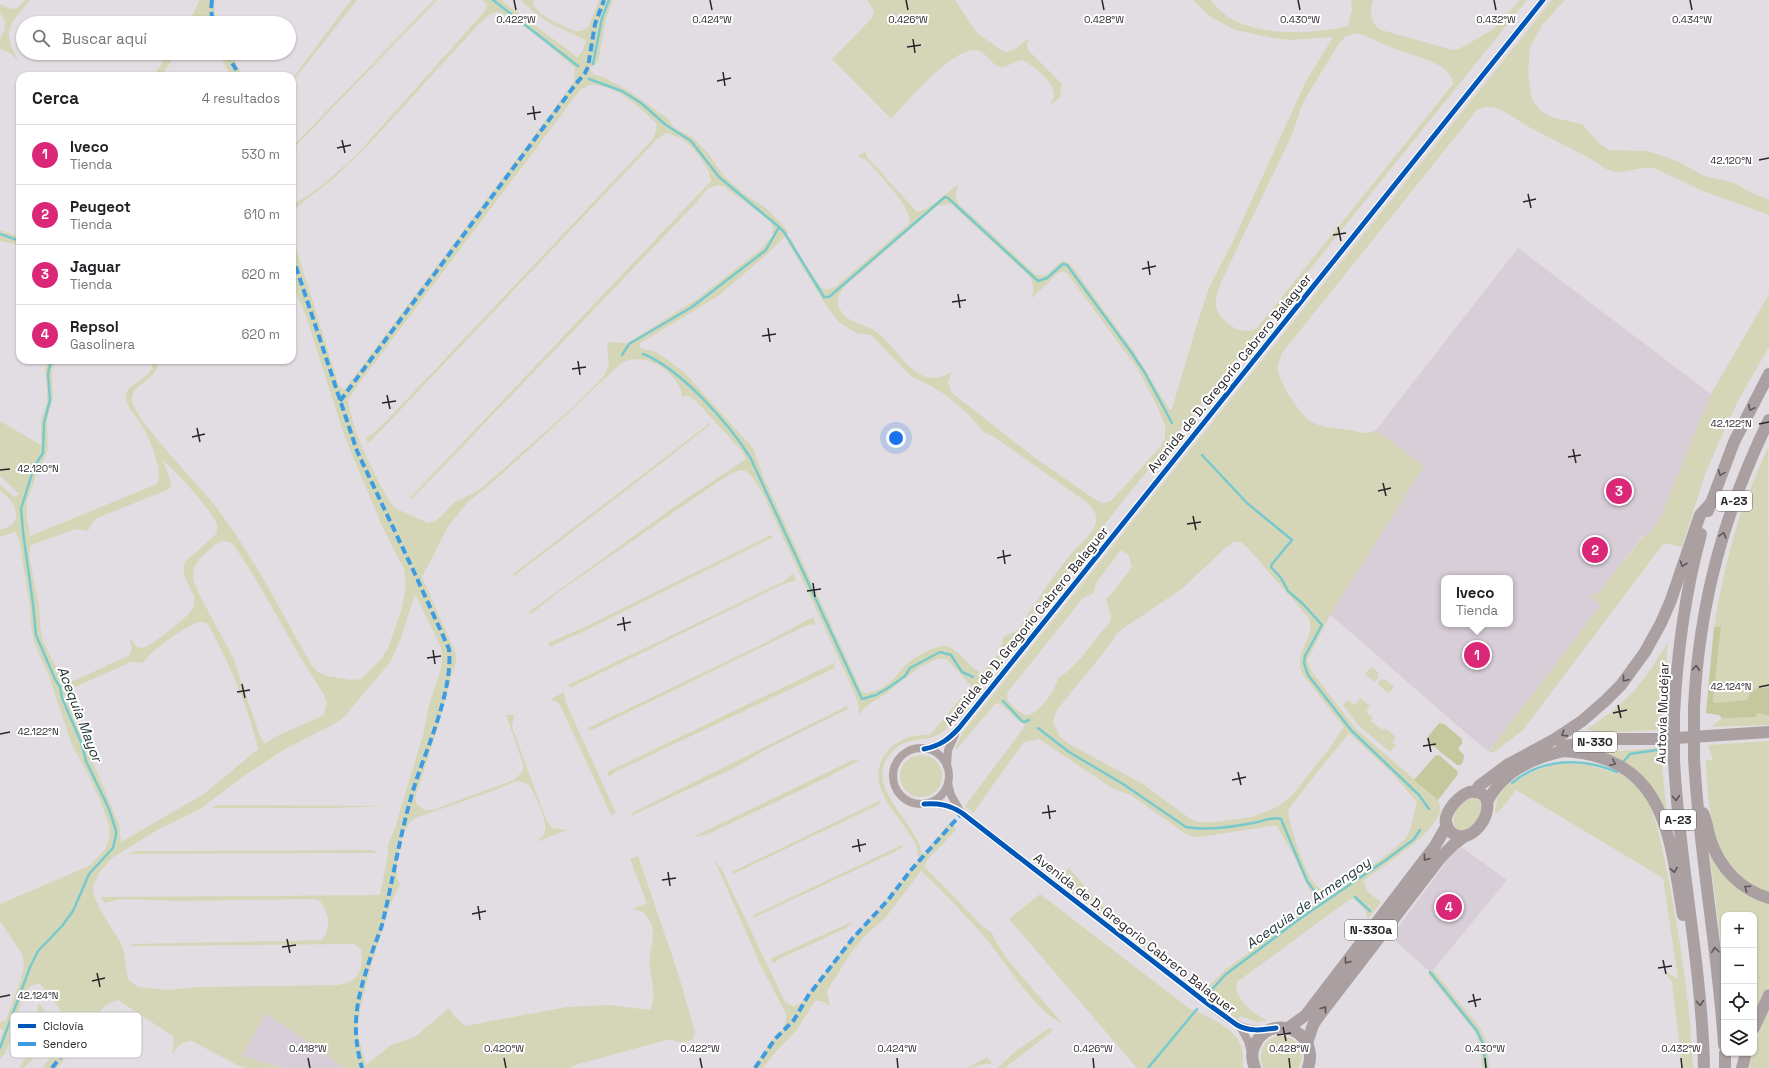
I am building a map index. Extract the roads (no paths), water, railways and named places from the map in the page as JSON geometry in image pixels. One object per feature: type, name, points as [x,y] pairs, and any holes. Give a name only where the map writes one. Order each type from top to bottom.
[{"type":"highway","name":"Autovía Mudéjar","points":[[1704,1068],[1695,950],[1681,841],[1674,760],[1674,714],[1677,667],[1684,609],[1696,552],[1710,504],[1734,442],[1769,374]]},
{"type":"highway","name":"A-23","points":[[1722,1020],[1696,798],[1694,707],[1701,626],[1717,555],[1739,486],[1769,420]]},
{"type":"highway","points":[[1531,752],[1569,731],[1596,709],[1621,684],[1637,663],[1667,612],[1700,515],[1710,504]]},
{"type":"highway","name":"N-330","points":[[1487,802],[1496,786],[1508,775],[1535,760],[1562,751],[1660,739],[1769,732]]},
{"type":"highway","name":"N-330","points":[[1475,792],[1479,786],[1496,772],[1531,752],[1599,741],[1640,738],[1660,739]]},
{"type":"highway","points":[[1562,751],[1590,754],[1618,765],[1633,775],[1651,794],[1660,809],[1667,831],[1687,941],[1695,950]]},
{"type":"highway","points":[[1475,792],[1482,794],[1487,802]]},
{"type":"highway","name":"N-330a","points":[[1252,1056],[1257,1040],[1266,1032],[1282,1028],[1306,1015],[1436,846],[1446,824],[1447,815],[1455,801],[1466,793],[1475,792]]},
{"type":"highway","points":[[1696,798],[1705,818],[1715,851],[1728,871],[1745,887],[1769,898]]},
{"type":"highway","name":"N-330a","points":[[1308,1068],[1310,1053],[1307,1043],[1313,1025],[1441,857],[1453,845],[1474,831],[1483,820],[1488,810],[1487,802]]},
{"type":"highway","points":[[1446,824],[1453,834],[1465,836]]},
{"type":"highway","points":[[1757,1021],[1769,995]]},
{"type":"highway","points":[[1282,1028],[1301,1035],[1307,1043]]},
{"type":"highway","points":[[1252,1056],[1255,1068]]},
{"type":"highway","points":[[1724,1056],[1725,1068]]},
{"type":"highway","points":[[1742,1068],[1745,1056]]},
{"type":"street","name":"Avenida de D. Gregorio Cabrero Balaguer","points":[[924,749],[945,741],[959,728],[1543,0]]},
{"type":"street","name":"Avenida de D. Gregorio Cabrero Balaguer","points":[[947,767],[948,750],[959,728]]},
{"type":"street","points":[[914,749],[924,749],[938,755],[947,767],[948,782],[945,791],[938,798],[924,804],[910,802],[901,797],[895,789],[892,774],[895,764],[905,753],[914,749]]},
{"type":"street","name":"Avenida de D. Gregorio Cabrero Balaguer","points":[[948,782],[950,796],[962,813]]},
{"type":"street","name":"Avenida de D. Gregorio Cabrero Balaguer","points":[[924,804],[940,804],[962,813],[1208,1004],[1242,1028],[1255,1030],[1282,1028]]},
{"type":"street","name":"Avenida de D. Gregorio Cabrero Balaguer","points":[[1242,1028],[1248,1040],[1252,1056]]},
{"type":"waterway","points":[[493,0],[578,66]]},
{"type":"waterway","points":[[593,64],[602,18],[609,0]]},
{"type":"waterway","points":[[589,79],[622,91],[641,103],[666,125],[691,141],[719,177],[779,227],[766,250],[692,307],[629,344],[622,355]]},
{"type":"waterway","name":"Acequia de Armengoy","points":[[779,227],[784,232],[824,297],[829,297],[945,197],[948,198],[1038,281],[1047,278],[1063,264],[1067,265],[1145,373],[1172,423]]},
{"type":"waterway","name":"Acequia Mayor","points":[[0,234],[16,240]]},
{"type":"waterway","points":[[643,354],[657,361],[688,384],[730,429],[750,457],[862,699],[876,695],[888,688],[905,676],[910,668],[940,652],[951,655],[962,672],[973,677]]},
{"type":"waterway","name":"Acequia Mayor","points":[[13,1012],[30,967],[38,951],[62,926],[73,911],[89,874],[113,848],[116,835],[109,809],[86,761],[81,742],[62,698],[60,687],[36,635],[21,509],[34,467],[43,453],[44,423],[50,400],[48,374],[50,364]]},
{"type":"waterway","name":"Acequia de Armengoy","points":[[1202,455],[1247,503],[1292,540],[1271,567],[1281,578],[1288,591],[1303,604],[1322,625],[1305,656],[1304,663],[1308,675],[1351,730],[1419,795],[1429,809]]},
{"type":"waterway","points":[[1003,701],[1022,721],[1024,722],[1029,720]]},
{"type":"waterway","points":[[1038,728],[1069,752],[1123,784],[1186,827],[1202,829],[1220,828],[1270,819],[1281,819],[1307,881],[1323,903]]},
{"type":"waterway","points":[[1624,761],[1630,754],[1657,750]]},
{"type":"waterway","points":[[1512,783],[1536,769],[1563,762],[1590,764],[1617,772]]},
{"type":"waterway","name":"Acequia de Armengoy","points":[[1208,994],[1225,975],[1298,920],[1386,860],[1414,839],[1420,830]]},
{"type":"waterway","points":[[1355,897],[1370,911]]},
{"type":"waterway","points":[[1430,972],[1477,1031],[1483,1044],[1486,1068]]},
{"type":"waterway","name":"Acequia de Armengoy","points":[[1148,1068],[1197,1009]]},
{"type":"waterway","name":"Acequia Mayor","points":[[0,1048],[10,1021]]},
{"type":"place","name":"Jaguar","points":[[1619,491]]},
{"type":"place","name":"Peugeot","points":[[1595,550]]},
{"type":"place","name":"Iveco","points":[[1477,655]]},
{"type":"place","name":"Repsol","points":[[1449,907]]}]
